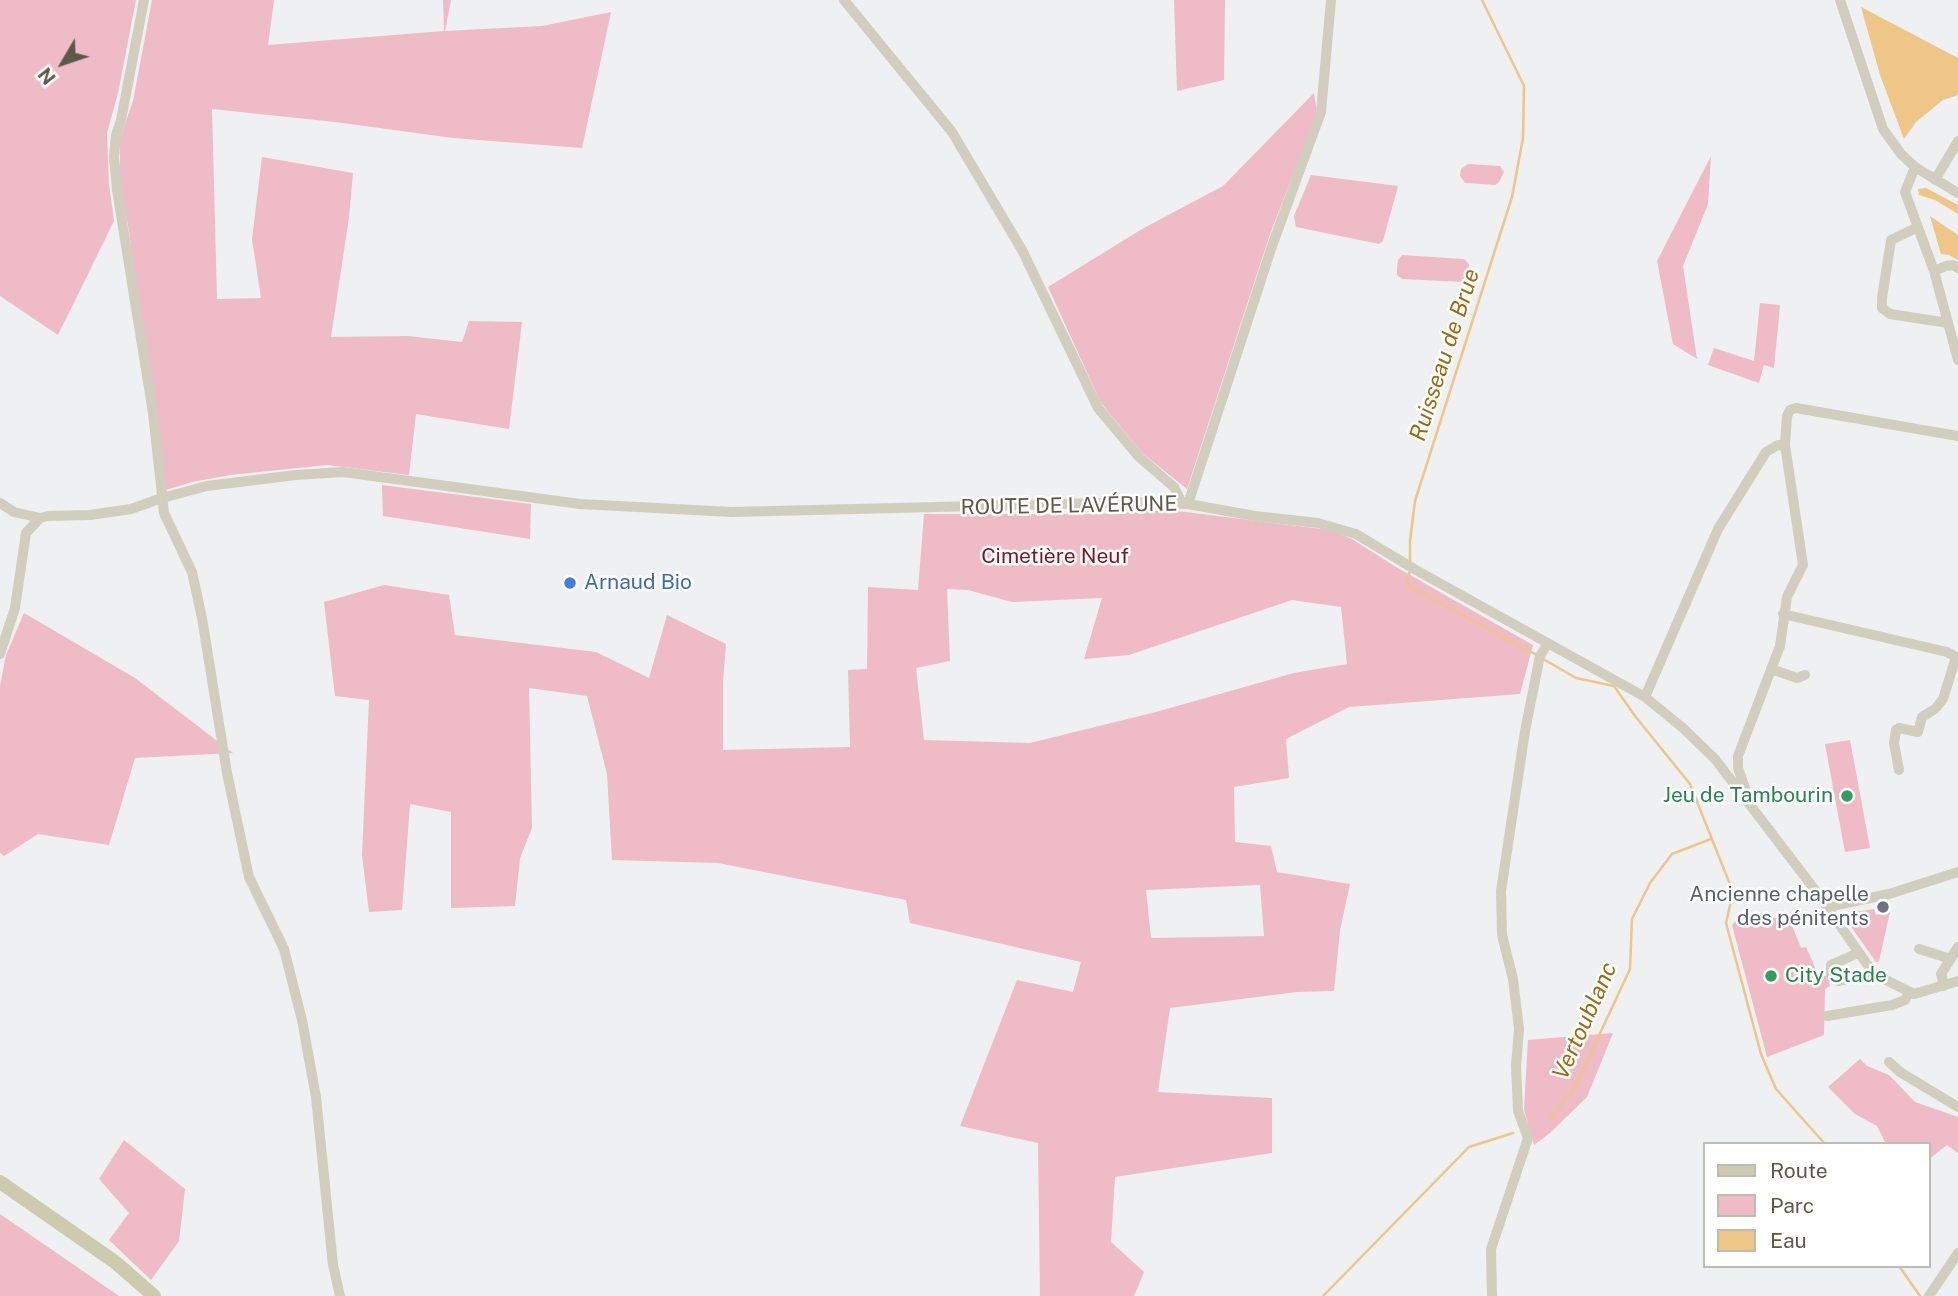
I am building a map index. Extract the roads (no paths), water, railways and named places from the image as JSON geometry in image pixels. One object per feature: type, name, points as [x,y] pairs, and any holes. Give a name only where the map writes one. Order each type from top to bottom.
[{"type":"main road","points":[[0,1182],[105,1254],[154,1296]]},
{"type":"street","points":[[144,0],[116,135],[114,157],[153,413],[164,513],[192,572],[227,773],[249,877],[284,949],[302,1020],[316,1097],[333,1265],[340,1296]]},
{"type":"street","points":[[844,0],[952,132],[1022,250],[1098,408],[1139,457],[1174,487],[1185,503]]},
{"type":"street","points":[[1185,503],[1272,246],[1321,112],[1331,0]]},
{"type":"street","points":[[1840,0],[1883,129],[1901,154],[1915,167],[1958,193]]},
{"type":"street","points":[[1934,180],[1958,141]]},
{"type":"street","points":[[1915,167],[1905,192],[1934,271],[1958,360]]},
{"type":"street","points":[[1918,227],[1891,240],[1882,308],[1890,314],[1948,323]]},
{"type":"street","points":[[1934,271],[1946,265],[1958,268]]},
{"type":"street","points":[[1740,794],[1745,788],[1738,768],[1738,755],[1780,646],[1787,597],[1802,565],[1785,445],[1787,416],[1790,410],[1796,408],[1958,436]]},
{"type":"street","points":[[1645,697],[1718,529],[1766,452],[1785,445]]},
{"type":"street","name":"ROUTE DE LAVÉRUNE","points":[[40,518],[131,509],[207,486],[251,479],[343,472],[580,504],[732,512],[1185,503],[1341,528],[1618,680],[1645,697],[1683,728],[1715,760],[1815,890],[1874,974]]},
{"type":"street","points":[[0,503],[14,512],[40,518]]},
{"type":"street","points":[[0,654],[15,608],[26,533],[40,518]]},
{"type":"street","points":[[1783,614],[1947,652],[1957,658],[1943,699],[1936,709],[1923,717],[1918,732],[1899,728],[1896,730],[1894,743],[1899,770]]},
{"type":"street","points":[[1492,1296],[1491,1249],[1528,1138],[1518,1111],[1516,1066],[1519,1029],[1513,979],[1502,935],[1502,891],[1525,731],[1540,656],[1548,643]]},
{"type":"street","points":[[1771,670],[1797,678],[1804,676]]},
{"type":"street","points":[[1827,907],[1889,894],[1958,872]]},
{"type":"street","points":[[1802,897],[1815,890]]},
{"type":"street","points":[[1944,986],[1941,974],[1958,947]]},
{"type":"street","points":[[1919,949],[1951,959]]},
{"type":"street","points":[[1858,953],[1831,965],[1831,977],[1838,981],[1874,974],[1909,993],[1919,994],[1958,981]]},
{"type":"street","points":[[1827,1016],[1892,1005],[1905,1000],[1909,993]]},
{"type":"street","points":[[1889,1062],[1900,1072],[1958,1107]]},
{"type":"street","points":[[1930,1294],[1958,1253]]},
{"type":"water","points":[[1861,7],[1958,58],[1958,95],[1943,100],[1916,122],[1904,139],[1880,75]]},
{"type":"water","points":[[1926,188],[1958,205],[1958,214],[1935,200],[1919,195],[1918,189]]},
{"type":"water","points":[[1930,216],[1958,235],[1958,260],[1941,254]]},
{"type":"waterway","name":"Ruisseau de Brue","points":[[1410,563],[1415,501],[1512,197],[1523,138],[1524,86],[1482,0]]},
{"type":"waterway","name":"Ruisseau de Brue","points":[[1410,570],[1407,585],[1535,654]]},
{"type":"waterway","name":"Ruisseau de Brue","points":[[1545,660],[1576,678],[1614,686],[1690,784],[1733,892],[1726,923],[1761,1054],[1776,1089],[1823,1142]]},
{"type":"waterway","name":"Vertoublanc","points":[[1549,1121],[1575,1087],[1630,969],[1632,919],[1650,883],[1672,854],[1711,839]]},
{"type":"waterway","name":"Vertoublanc","points":[[1323,1296],[1469,1147],[1513,1133]]},
{"type":"waterway","name":"Ruisseau de Brue","points":[[1900,1268],[1920,1296]]},
{"type":"place","name":"Arnaud Bio","points":[[570,583]]},
{"type":"place","name":"Jeu de Tambourin","points":[[1847,796]]},
{"type":"place","name":"Ancienne chapelle des pénitents","points":[[1883,907]]},
{"type":"place","name":"City Stade","points":[[1771,976]]},
{"type":"park label","name":"Cimetière Neuf","points":[[1055,557]]}]
